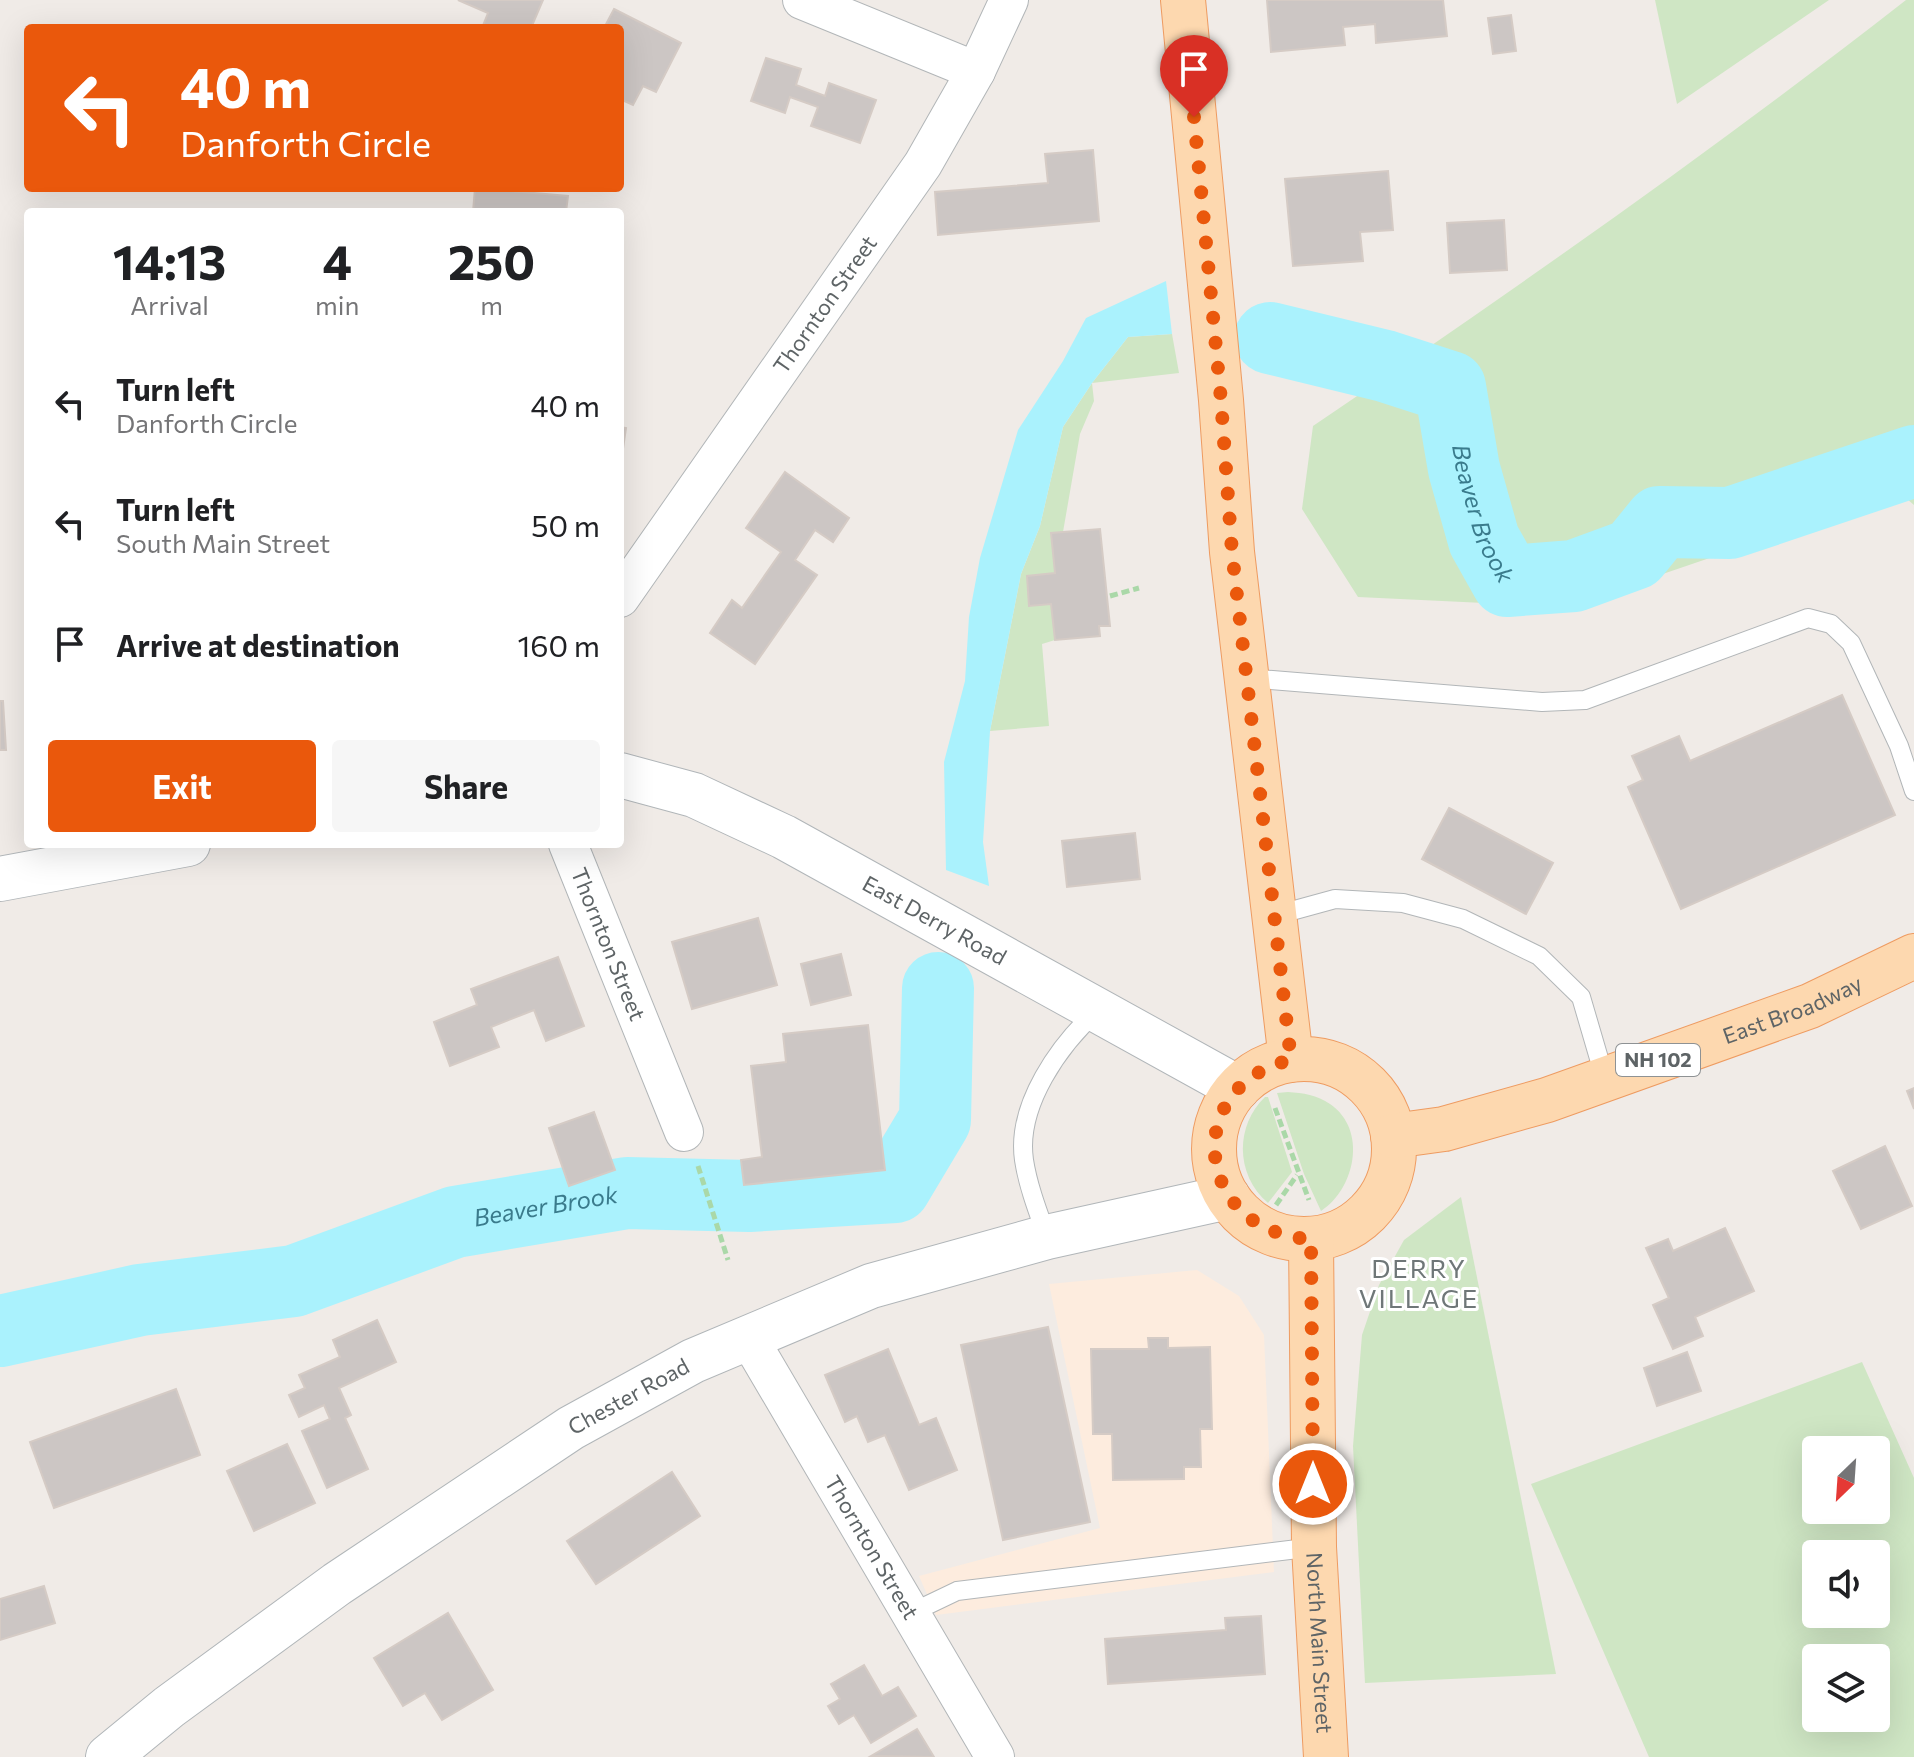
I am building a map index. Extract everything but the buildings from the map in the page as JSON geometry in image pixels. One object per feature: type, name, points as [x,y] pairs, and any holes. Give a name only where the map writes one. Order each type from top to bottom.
[{"type":"main road","points":[[1183,0],[1221,400],[1232,552],[1291,1060]]},
{"type":"main road","name":"East Derry Road","points":[[624,776],[694,795],[737,813],[1255,1094]]},
{"type":"main road","points":[[0,879],[167,848]]},
{"type":"main road","name":"East Broadway","points":[[1393,1136],[1444,1129],[1495,1116],[1605,1079],[1810,1006],[1914,956]]},
{"type":"main road","points":[[1291,1060],[1322,1061],[1351,1072],[1364,1082],[1383,1106],[1393,1136],[1390,1177],[1378,1202],[1359,1221],[1335,1234],[1310,1220],[1291,1238],[1261,1228],[1244,1216],[1228,1197],[1217,1170],[1215,1141],[1222,1113],[1255,1094],[1260,1071],[1291,1060]]},
{"type":"main road","name":"Chester Road","points":[[108,1757],[262,1637],[571,1428],[693,1361],[871,1286],[1047,1237],[1228,1197]]},
{"type":"main road","name":"North Main Street","points":[[1310,1220],[1314,1547],[1326,1757]]},
{"type":"street","points":[[802,0],[976,71]]},
{"type":"street","name":"Thornton Street","points":[[624,592],[923,164],[976,71],[1009,0]]},
{"type":"street","name":"Thornton Street","points":[[570,848],[684,1132]]},
{"type":"street","name":"Thornton Street","points":[[748,1337],[995,1757]]},
{"type":"lane","points":[[1245,677],[1542,702],[1585,700],[1808,618],[1831,624],[1851,643],[1899,746],[1914,791]]},
{"type":"lane","points":[[1273,916],[1335,899],[1403,903],[1463,919],[1539,956],[1581,997],[1605,1079]]},
{"type":"lane","points":[[1047,1237],[1023,1157],[1026,1124],[1038,1090],[1058,1054],[1078,1028],[1098,1010]]},
{"type":"lane","points":[[911,1613],[957,1591],[1314,1547]]},
{"type":"path","points":[[1110,596],[1139,588]]},
{"type":"path","points":[[1255,1094],[1298,1174],[1310,1220]]},
{"type":"path","points":[[1276,1205],[1298,1174]]},
{"type":"path","points":[[703,1179],[728,1260]]},
{"type":"shaded area","points":[[1197,1270],[1239,1296],[1264,1335],[1274,1572],[936,1615],[919,1576],[1100,1528],[1049,1284]]},
{"type":"green space","points":[[1655,0],[1829,0],[1677,104]]},
{"type":"green space","points":[[1906,0],[1914,0],[1914,505],[1900,493],[1566,607],[1358,597],[1302,509],[1313,426],[1613,218],[1761,111]]},
{"type":"green space","points":[[1172,334],[1179,373],[1092,383],[1128,337]]},
{"type":"green space","points":[[1092,383],[1094,401],[1080,434],[1063,532],[1051,534],[1055,573],[1027,576],[1029,606],[1051,604],[1055,640],[1042,644],[1049,726],[990,731],[1021,574],[1040,526],[1063,427]]},
{"type":"green space","points":[[1277,1093],[1310,1095],[1330,1104],[1342,1115],[1353,1143],[1349,1174],[1342,1189],[1321,1211],[1304,1174]]},
{"type":"green space","points":[[1268,1097],[1292,1172],[1268,1203],[1250,1179],[1243,1151],[1248,1122]]},
{"type":"green space","points":[[1461,1197],[1556,1674],[1365,1683],[1353,1446],[1362,1335],[1379,1285],[1404,1240]]},
{"type":"green space","points":[[1862,1362],[1914,1478],[1914,1757],[1649,1757],[1531,1484]]},
{"type":"water","points":[[1166,281],[1172,334],[1128,337],[1063,427],[1040,526],[1021,574],[990,731],[983,842],[989,886],[946,870],[944,762],[965,681],[969,617],[980,558],[1018,430],[1063,361],[1086,318]]},
{"type":"waterway","name":"Beaver Brook","points":[[1270,338],[1385,366],[1450,387],[1464,469],[1484,540],[1507,581],[1574,576],[1634,554],[1660,522],[1730,523],[1914,461]]},
{"type":"waterway","name":"Beaver Brook","points":[[0,1331],[140,1300],[294,1281],[455,1222],[627,1193],[749,1196],[895,1187],[935,1120],[938,988]]},
{"type":"district","name":"DERRY VILLAGE","points":[[1419,1284]]},
{"type":"route","points":[[1194,117],[1232,552],[1291,1060],[1260,1071],[1238,1088],[1217,1127],[1215,1156],[1221,1184],[1244,1216],[1278,1235],[1311,1239],[1313,1484]]}]
